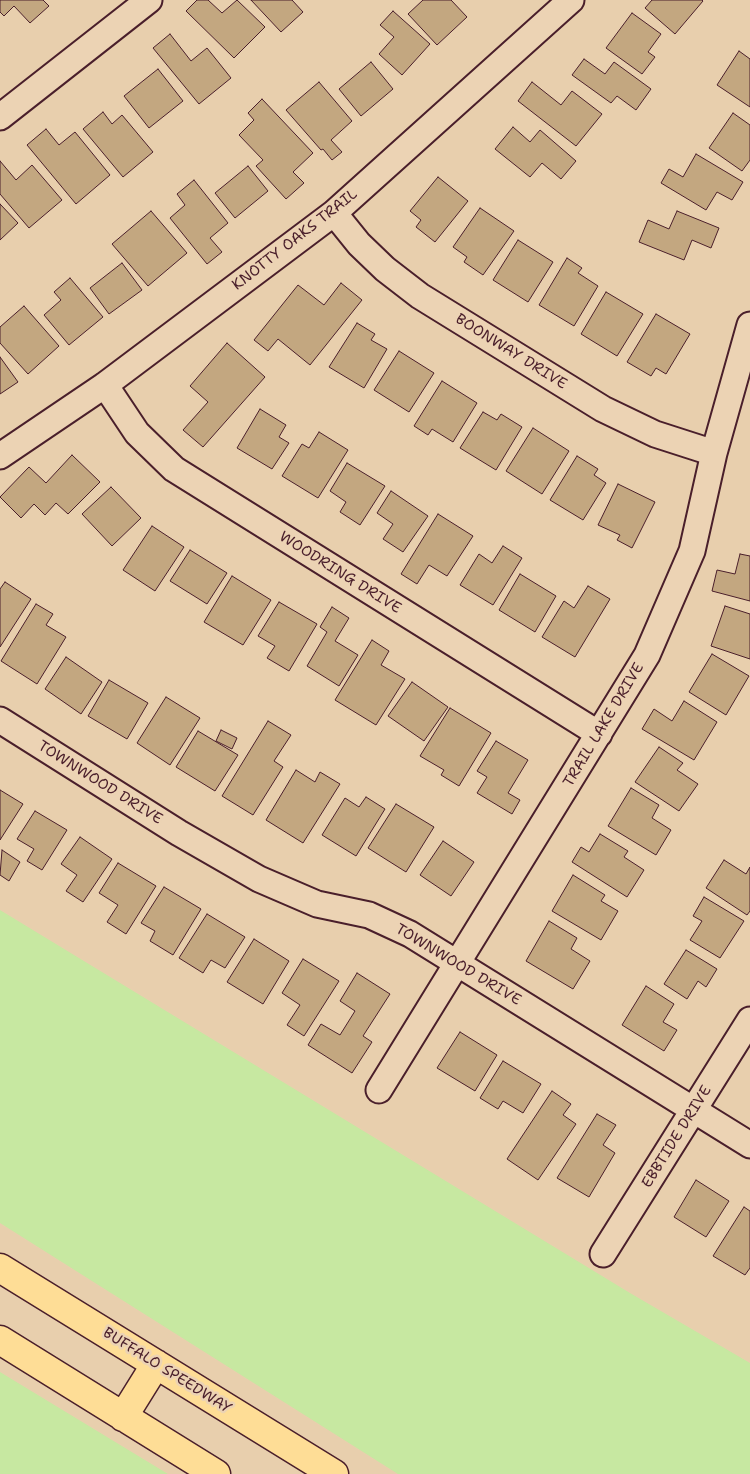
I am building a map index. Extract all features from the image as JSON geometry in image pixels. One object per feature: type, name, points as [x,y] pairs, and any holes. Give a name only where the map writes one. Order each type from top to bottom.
[{"type":"main road","name":"BUFFALO SPEEDWAY","points":[[0,1268],[334,1474]]},
{"type":"main road","points":[[0,1340],[216,1474]]},
{"type":"main road","points":[[123,1418],[156,1364]]},
{"type":"street","points":[[0,117],[150,0]]},
{"type":"street","name":"KNOTTY OAKS TRAIL","points":[[0,456],[105,385],[334,213],[572,0]]},
{"type":"street","name":"BOONWAY DRIVE","points":[[334,213],[359,244],[420,296],[603,409],[655,434],[714,453]]},
{"type":"street","name":"TRAIL LAKE DRIVE","points":[[379,1090],[647,655],[692,551],[714,453],[750,325]]},
{"type":"street","name":"WOODRING DRIVE","points":[[105,385],[137,433],[174,469],[599,734]]},
{"type":"street","name":"TOWNWOOD DRIVE","points":[[0,720],[178,833],[259,879],[317,904],[368,915],[410,934],[750,1145]]},
{"type":"street","name":"EBBTIDE DRIVE","points":[[603,1254],[750,1020]]},
{"type":"green space","points":[[0,910],[630,1293],[750,1363],[750,1474],[398,1474],[0,1223]]},
{"type":"green space","points":[[0,1372],[168,1474],[0,1474]]},
{"type":"building","points":[[0,0],[43,0],[49,6],[30,23],[14,6],[4,16],[0,12]]},
{"type":"building","points":[[197,0],[208,0],[222,13],[237,0],[265,27],[234,58],[186,11]]},
{"type":"building","points":[[251,0],[292,0],[303,12],[281,32]]},
{"type":"building","points":[[423,0],[451,0],[467,17],[437,45],[408,14]]},
{"type":"building","points":[[652,0],[703,1],[675,34],[645,8]]},
{"type":"building","points":[[393,11],[430,44],[402,75],[379,54],[394,37],[380,25]]},
{"type":"building","points":[[632,13],[661,34],[648,52],[655,57],[642,74],[606,48]]},
{"type":"building","points":[[170,34],[191,61],[207,48],[231,78],[199,104],[153,48]]},
{"type":"building","points":[[739,51],[750,59],[750,107],[717,85]]},
{"type":"building","points":[[584,59],[605,74],[614,62],[651,89],[636,110],[617,96],[611,103],[572,75]]},
{"type":"building","points":[[371,62],[393,89],[361,116],[339,89]]},
{"type":"building","points":[[158,69],[183,101],[149,128],[124,96]]},
{"type":"building","points":[[319,82],[352,121],[331,140],[342,152],[332,160],[286,110]]},
{"type":"building","points":[[532,82],[561,105],[572,91],[602,114],[576,146],[518,101]]},
{"type":"building","points":[[262,99],[313,153],[293,172],[304,183],[286,199],[256,166],[263,160],[239,135],[254,120],[248,113]]},
{"type":"building","points":[[103,112],[112,124],[122,115],[153,152],[123,177],[83,129]]},
{"type":"building","points":[[733,113],[750,125],[750,160],[742,171],[709,148]]},
{"type":"building","points":[[513,127],[530,142],[540,130],[576,161],[561,179],[542,163],[530,177],[495,149]]},
{"type":"building","points":[[46,129],[59,145],[75,132],[110,175],[76,204],[27,145]]},
{"type":"building","points":[[696,154],[743,182],[732,200],[717,192],[706,210],[661,183],[669,169],[683,177]]},
{"type":"building","points":[[0,161],[16,180],[32,165],[62,200],[29,228],[0,194]]},
{"type":"building","points":[[248,166],[268,191],[235,218],[215,193]]},
{"type":"building","points":[[438,177],[468,201],[435,242],[416,227],[421,220],[410,211]]},
{"type":"building","points":[[194,180],[228,223],[210,238],[222,252],[207,264],[170,218],[185,205],[177,194]]},
{"type":"building","points":[[0,204],[18,223],[0,240]]},
{"type":"building","points":[[480,208],[514,231],[483,275],[464,262],[467,257],[453,247]]},
{"type":"building","points":[[151,211],[187,253],[148,286],[112,244]]},
{"type":"building","points":[[677,211],[719,228],[711,248],[692,240],[684,260],[639,242],[648,220],[669,229]]},
{"type":"building","points":[[518,240],[553,262],[528,302],[493,280]]},
{"type":"building","points":[[567,258],[582,268],[578,273],[598,286],[574,326],[539,305]]},
{"type":"building","points":[[122,263],[142,290],[109,314],[90,288]]},
{"type":"building","points":[[70,278],[103,317],[69,345],[44,315],[61,300],[54,292]]},
{"type":"building","points":[[341,283],[362,300],[310,365],[278,339],[268,351],[254,340],[298,285],[324,305]]},
{"type":"building","points":[[606,292],[643,314],[617,356],[581,334]]},
{"type":"building","points":[[24,306],[59,346],[28,374],[0,343],[0,327]]},
{"type":"building","points":[[656,314],[690,334],[666,374],[656,368],[651,376],[627,362]]},
{"type":"building","points":[[357,323],[375,334],[371,340],[387,349],[364,388],[329,367]]},
{"type":"building","points":[[227,343],[265,377],[203,447],[183,430],[208,402],[190,386]]},
{"type":"building","points":[[399,351],[434,373],[409,412],[374,390]]},
{"type":"building","points":[[0,357],[18,382],[0,394]]},
{"type":"building","points":[[442,381],[477,403],[453,442],[432,429],[428,435],[414,426]]},
{"type":"building","points":[[260,409],[286,425],[279,437],[289,443],[272,469],[237,448]]},
{"type":"building","points":[[483,412],[497,420],[501,414],[522,427],[496,470],[460,448]]},
{"type":"building","points":[[533,428],[569,451],[542,494],[506,471]]},
{"type":"building","points":[[319,432],[348,450],[318,498],[282,476],[302,444],[309,448]]},
{"type":"building","points":[[72,455],[100,482],[68,514],[56,503],[45,515],[34,504],[21,518],[0,497],[29,467],[46,483]]},
{"type":"building","points":[[577,456],[598,469],[594,475],[606,483],[583,520],[550,500]]},
{"type":"building","points":[[347,463],[385,486],[360,525],[340,512],[346,502],[330,491]]},
{"type":"building","points":[[618,484],[655,502],[632,548],[617,540],[620,535],[598,525]]},
{"type":"building","points":[[111,487],[141,518],[112,546],[82,514]]},
{"type":"building","points":[[391,491],[428,516],[403,552],[383,539],[393,524],[377,513]]},
{"type":"building","points":[[438,514],[473,536],[447,576],[429,565],[417,584],[401,574]]},
{"type":"building","points":[[152,526],[184,547],[155,591],[123,570]]},
{"type":"building","points":[[503,546],[522,558],[493,605],[460,585],[479,554],[492,563]]},
{"type":"building","points":[[190,550],[227,573],[207,604],[170,581]]},
{"type":"building","points":[[740,554],[750,556],[750,601],[712,591],[717,570],[735,574]]},
{"type":"building","points":[[520,574],[556,596],[535,632],[499,610]]},
{"type":"building","points":[[232,576],[271,600],[243,645],[204,622]]},
{"type":"building","points":[[5,582],[31,599],[0,647],[0,589]]},
{"type":"building","points":[[588,586],[610,599],[575,657],[542,637],[564,601],[574,608]]},
{"type":"building","points":[[279,602],[317,624],[289,671],[267,658],[275,646],[258,636]]},
{"type":"building","points":[[36,604],[53,614],[46,625],[66,637],[37,684],[1,661]]},
{"type":"building","points":[[725,606],[750,614],[750,659],[711,646]]},
{"type":"building","points":[[332,607],[349,618],[335,641],[358,655],[339,686],[307,666],[327,632],[320,627]]},
{"type":"building","points":[[372,640],[389,651],[381,665],[405,679],[376,725],[335,700]]},
{"type":"building","points":[[712,654],[749,676],[726,715],[689,692]]},
{"type":"building","points":[[66,657],[102,682],[81,714],[45,689]]},
{"type":"building","points":[[109,680],[148,703],[127,739],[88,716]]},
{"type":"building","points":[[412,682],[448,707],[424,741],[388,716]]},
{"type":"building","points":[[166,697],[200,718],[170,765],[137,743]]},
{"type":"building","points":[[684,701],[717,722],[694,760],[642,729],[654,709],[672,721]]},
{"type":"building","points":[[450,708],[491,733],[459,786],[441,775],[444,770],[420,756]]},
{"type":"building","points":[[268,721],[291,735],[274,761],[283,767],[253,815],[222,796]]},
{"type":"building","points":[[221,730],[237,738],[232,749],[216,741]]},
{"type":"building","points":[[198,731],[238,755],[215,791],[176,767]]},
{"type":"building","points":[[496,741],[528,760],[508,793],[520,800],[512,814],[477,793],[487,777],[477,771]]},
{"type":"building","points":[[659,747],[683,763],[677,770],[698,784],[679,811],[635,782]]},
{"type":"building","points":[[296,770],[315,782],[320,772],[340,784],[303,843],[266,820]]},
{"type":"building","points":[[631,788],[659,805],[652,818],[671,830],[656,855],[608,826]]},
{"type":"building","points":[[0,790],[23,804],[0,840]]},
{"type":"building","points":[[366,797],[385,809],[356,856],[322,835],[345,798],[359,807]]},
{"type":"building","points":[[396,804],[434,827],[406,872],[368,848]]},
{"type":"building","points":[[35,811],[67,830],[42,870],[27,861],[34,849],[17,839]]},
{"type":"building","points":[[600,834],[628,851],[624,857],[644,870],[627,897],[572,862],[581,847],[589,852]]},
{"type":"building","points":[[80,837],[112,859],[83,902],[66,891],[77,875],[61,864]]},
{"type":"building","points":[[443,841],[474,862],[451,896],[420,875]]},
{"type":"building","points":[[2,850],[20,862],[9,881],[0,875]]},
{"type":"building","points":[[724,860],[746,874],[750,867],[750,911],[747,915],[706,888]]},
{"type":"building","points":[[118,863],[156,886],[126,934],[107,922],[118,905],[99,893]]},
{"type":"building","points":[[573,875],[605,895],[601,901],[618,911],[601,940],[552,911]]},
{"type":"building","points":[[164,887],[201,909],[173,955],[150,941],[155,931],[141,923]]},
{"type":"building","points":[[704,897],[744,921],[720,958],[690,940],[702,921],[693,916]]},
{"type":"building","points":[[207,914],[245,937],[225,968],[211,960],[203,973],[179,958]]},
{"type":"building","points":[[549,921],[577,938],[571,949],[590,961],[573,989],[526,961]]},
{"type":"building","points":[[254,939],[289,961],[263,1004],[227,982]]},
{"type":"building","points":[[686,950],[717,969],[706,987],[698,981],[687,999],[664,984]]},
{"type":"building","points":[[303,959],[339,981],[304,1036],[287,1025],[300,1005],[282,993]]},
{"type":"building","points":[[357,973],[390,994],[363,1036],[372,1042],[352,1073],[308,1045],[321,1024],[340,1035],[355,1011],[340,1001]]},
{"type":"building","points":[[646,986],[674,1004],[663,1022],[677,1030],[664,1051],[622,1025]]},
{"type":"building","points":[[460,1032],[497,1055],[475,1091],[437,1068]]},
{"type":"building","points":[[503,1061],[541,1084],[523,1113],[503,1101],[498,1109],[480,1098]]},
{"type":"building","points":[[552,1091],[571,1104],[563,1115],[576,1124],[538,1180],[507,1159]]},
{"type":"building","points":[[597,1114],[616,1125],[603,1145],[615,1153],[589,1197],[557,1178]]},
{"type":"building","points":[[696,1180],[729,1201],[706,1237],[674,1217]]},
{"type":"building","points":[[744,1207],[750,1211],[750,1268],[745,1275],[713,1256]]}]
